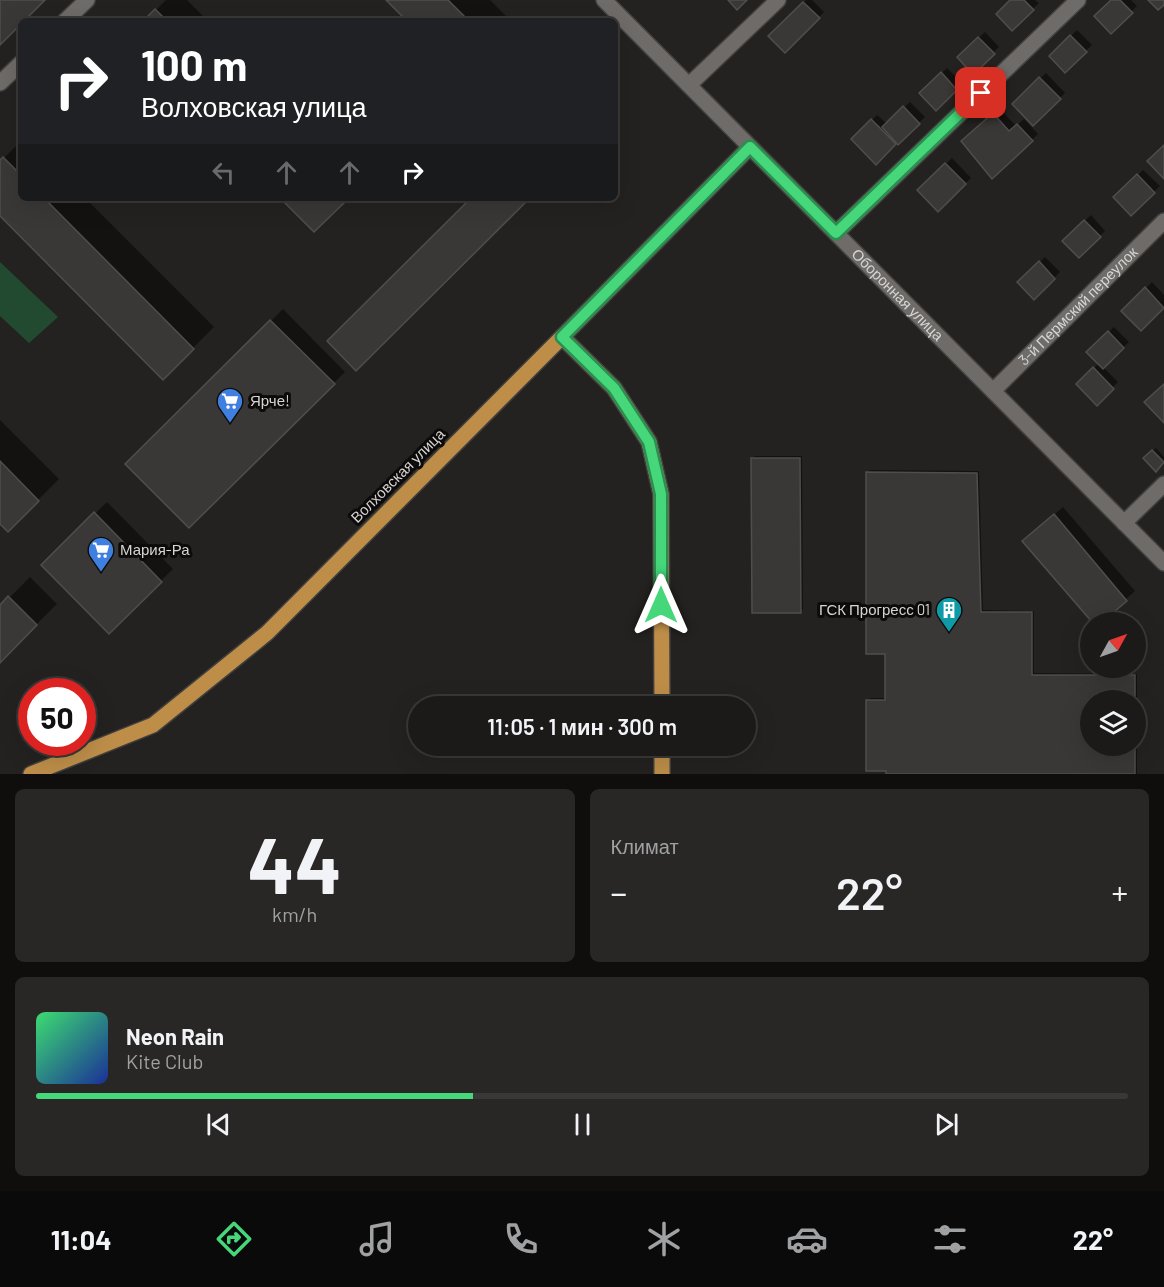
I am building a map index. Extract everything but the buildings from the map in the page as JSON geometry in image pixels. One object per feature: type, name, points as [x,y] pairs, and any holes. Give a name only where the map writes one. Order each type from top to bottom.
[{"type":"main road","points":[[562,337],[614,388],[649,442],[661,494],[662,696]]},
{"type":"main road","name":"Волховская улица","points":[[31,774],[153,725],[267,633],[562,337]]},
{"type":"main road","points":[[662,756],[662,774]]},
{"type":"street","points":[[68,18],[87,0]]},
{"type":"street","name":"Оборонная улица","points":[[604,0],[1164,563]]},
{"type":"street","points":[[689,85],[778,0]]},
{"type":"street","points":[[836,233],[1078,0]]},
{"type":"street","points":[[0,84],[18,66]]},
{"type":"street","name":"Волховская улица","points":[[562,337],[750,147]]},
{"type":"street","name":"3-й Пермский переулок","points":[[993,391],[1164,221]]},
{"type":"street","points":[[1124,523],[1164,484]]},
{"type":"green space","points":[[0,262],[58,317],[29,343],[0,316]]},
{"type":"place","name":"Ярче!","points":[[230,424]]},
{"type":"place","name":"Мария-Ра","points":[[101,573]]},
{"type":"place","name":"ГСК Прогресс 01","points":[[949,633]]},
{"type":"route","points":[[661,605],[661,494],[649,442],[614,388],[562,337],[750,147],[836,233],[981,93]]}]
